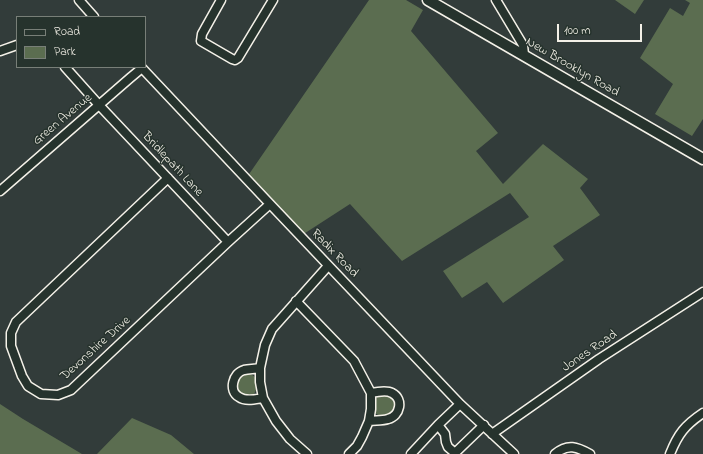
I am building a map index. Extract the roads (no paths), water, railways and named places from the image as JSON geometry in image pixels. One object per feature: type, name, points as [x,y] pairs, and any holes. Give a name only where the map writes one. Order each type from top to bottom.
[{"type":"main road","name":"New Brooklyn Road","points":[[428,0],[703,159]]},
{"type":"street","points":[[79,0],[93,16]]},
{"type":"street","points":[[220,0],[202,34],[202,41],[235,60],[238,58],[273,0]]},
{"type":"street","points":[[496,0],[523,45],[524,55]]},
{"type":"street","points":[[0,51],[16,45]]},
{"type":"street","name":"Bridlepath Lane","points":[[66,68],[228,242]]},
{"type":"street","name":"Green Avenue","points":[[0,191],[142,68]]},
{"type":"street","name":"Radix Road","points":[[142,68],[460,404],[514,454]]},
{"type":"street","name":"Devonshire Drive","points":[[168,178],[16,322],[11,333],[11,346],[22,376],[28,386],[41,394],[58,396],[71,390],[270,204]]},
{"type":"street","points":[[307,454],[290,439],[276,421],[264,398],[260,382],[260,368],[265,345],[272,329],[328,266]]},
{"type":"street","name":"Jones Road","points":[[492,434],[599,359],[703,292]]},
{"type":"street","points":[[296,302],[354,362],[371,393],[369,421],[357,446],[349,454]]},
{"type":"street","points":[[260,368],[243,370],[236,376],[233,389],[235,394],[240,398],[247,400],[264,398]]},
{"type":"street","points":[[369,421],[389,419],[398,411],[400,404],[397,397],[392,392],[371,393]]},
{"type":"street","points":[[411,454],[460,404]]},
{"type":"street","points":[[670,454],[681,431],[703,413]]},
{"type":"street","points":[[438,425],[445,434],[448,447],[456,454],[484,425]]},
{"type":"street","points":[[555,454],[561,449],[567,447],[580,449],[590,454]]}]
